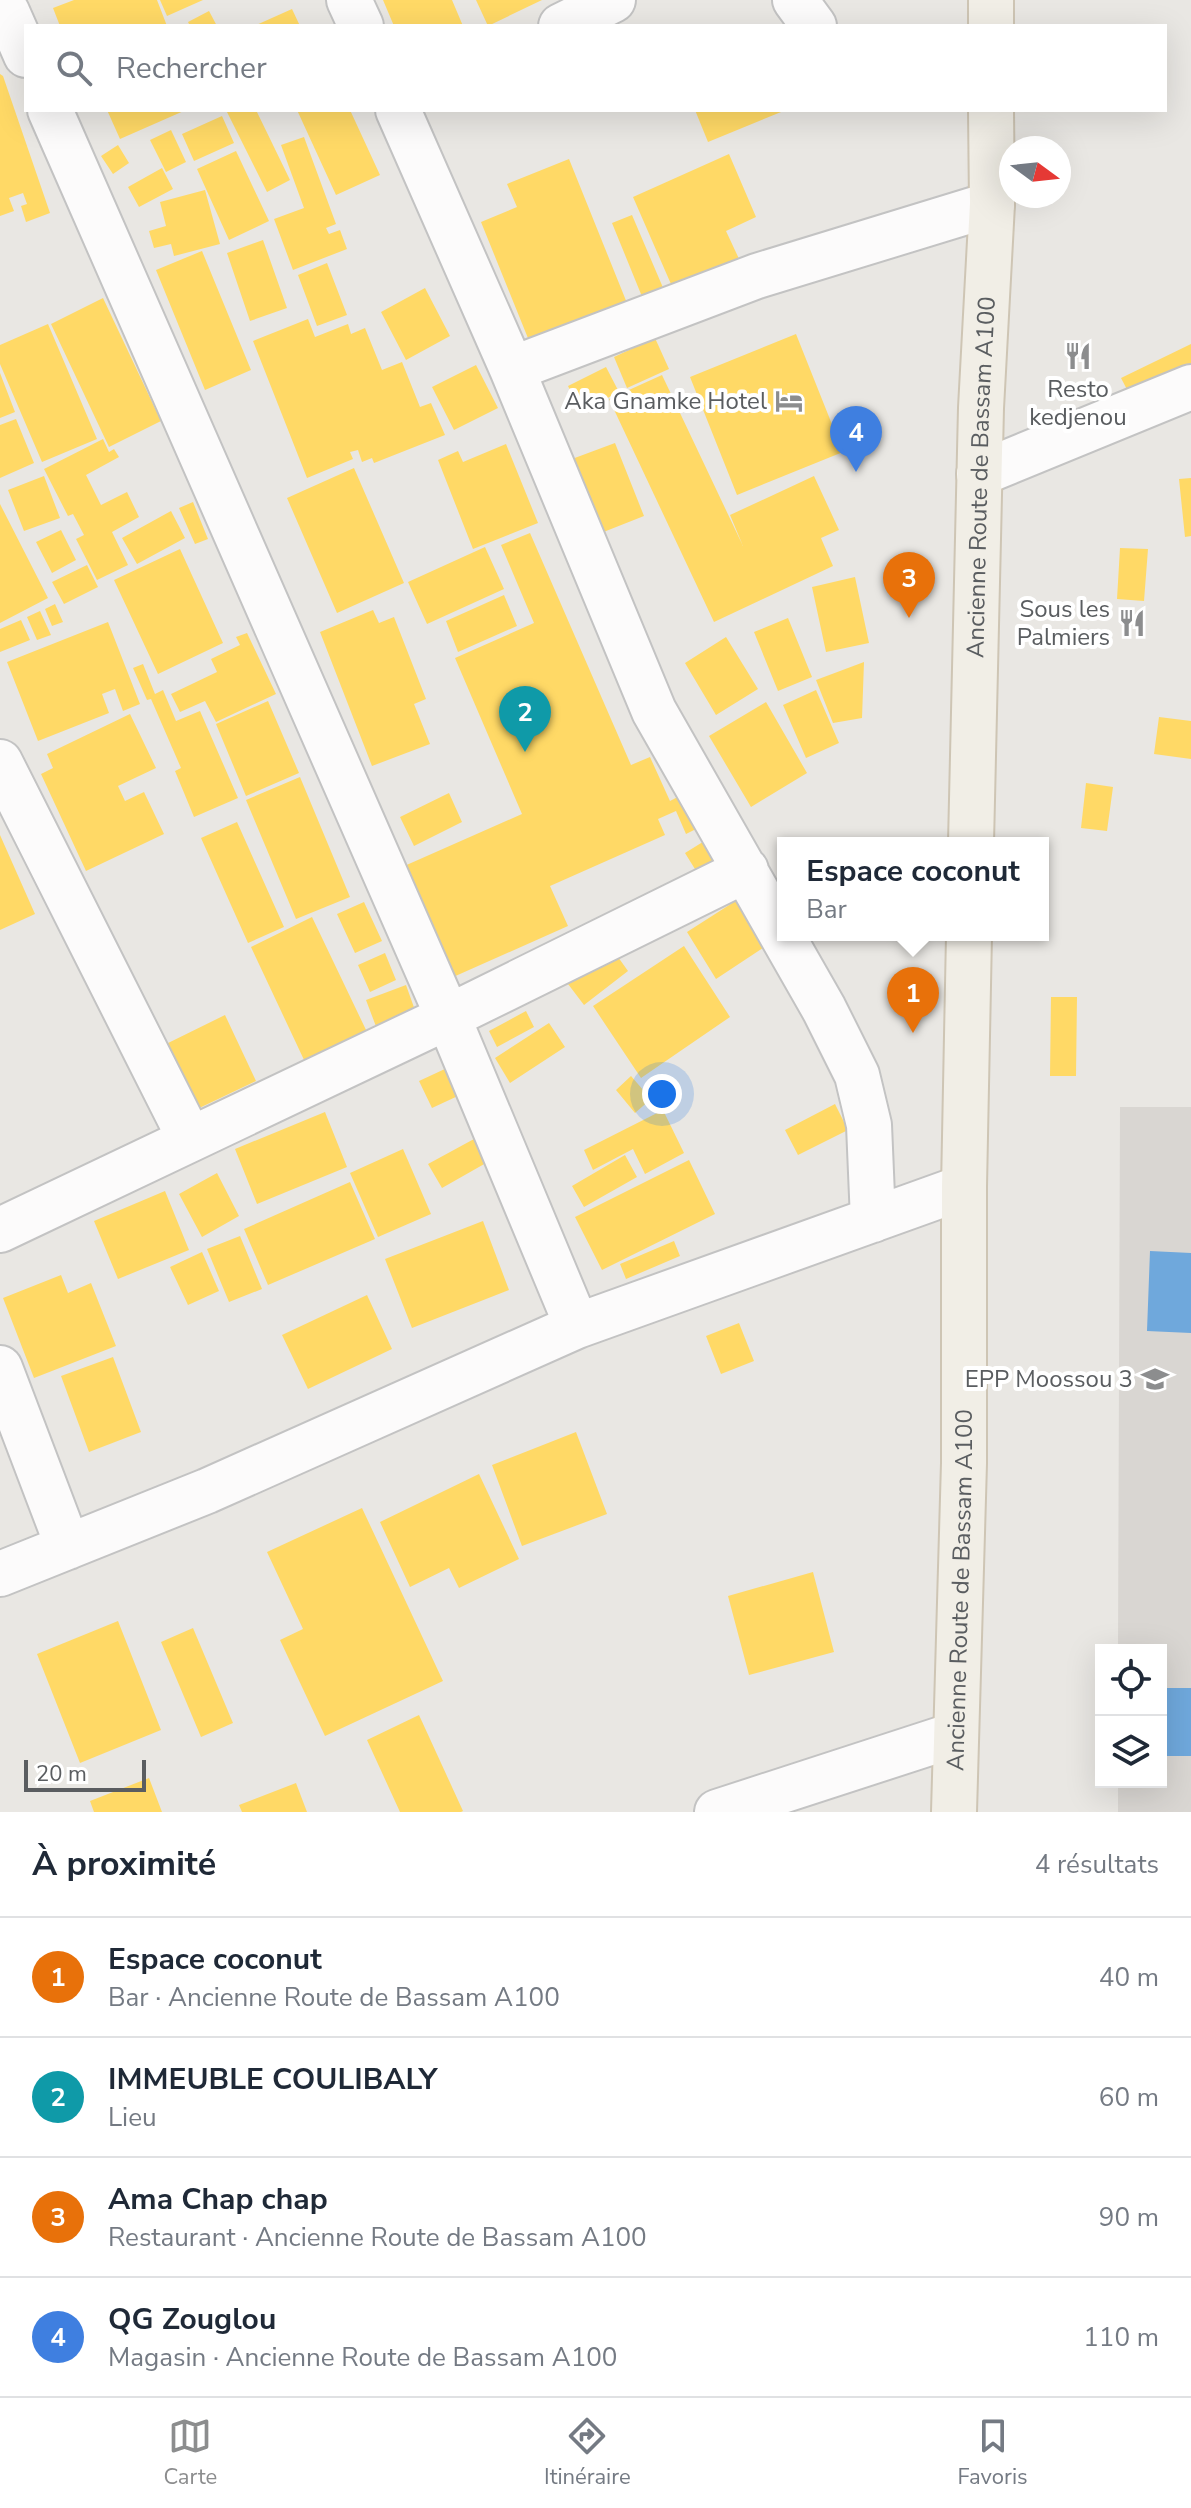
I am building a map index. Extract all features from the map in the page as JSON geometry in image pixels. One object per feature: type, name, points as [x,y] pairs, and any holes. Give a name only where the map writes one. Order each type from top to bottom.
[{"type":"main road","points":[[991,0],[991,24]]},
{"type":"main road","name":"Ancienne Route de Bassam A100","points":[[971,837],[979,474],[992,204],[991,112]]},
{"type":"main road","name":"Ancienne Route de Bassam A100","points":[[956,1811],[954,1735],[964,1463],[964,1187],[969,941]]},
{"type":"street","points":[[349,0],[360,24]]},
{"type":"street","points":[[795,0],[813,24]]},
{"type":"street","points":[[565,24],[604,2]]},
{"type":"street","points":[[15,9],[24,47]]},
{"type":"street","points":[[51,112],[448,1017],[577,1326]]},
{"type":"street","points":[[400,112],[512,369],[654,711],[777,925]]},
{"type":"street","points":[[512,369],[757,276],[992,204]]},
{"type":"street","points":[[979,474],[1191,387]]},
{"type":"street","points":[[0,762],[190,1139]]},
{"type":"street","points":[[0,1230],[448,1017],[746,870]]},
{"type":"street","points":[[786,941],[857,1075],[869,1125],[873,1220]]},
{"type":"street","points":[[0,1574],[207,1491],[577,1326],[964,1187]]},
{"type":"street","points":[[0,1368],[68,1547]]},
{"type":"street","points":[[717,1812],[954,1735]]},
{"type":"shaded area","name":"EPP Moossou 3","points":[[1120,1107],[1191,1107],[1191,1812],[1118,1812],[1118,1788],[1167,1788],[1167,1644],[1118,1644]]},
{"type":"building: Logements","points":[[74,0],[157,0],[166,24],[59,24],[53,8]]},
{"type":"building: Logements","points":[[160,0],[203,0],[167,16]]},
{"type":"building: Logements","points":[[383,0],[452,0],[462,24],[393,24]]},
{"type":"building: Logements","points":[[476,0],[542,0],[492,24],[487,24]]},
{"type":"building: Logements","points":[[292,9],[299,24],[258,24]]},
{"type":"building: Logements","points":[[209,11],[216,24],[189,24]]},
{"type":"building: Logements","points":[[0,74],[50,213],[26,222],[21,206],[27,204],[23,193],[9,198],[14,211],[0,216]]},
{"type":"building: Logements","points":[[108,112],[181,112],[120,139]]},
{"type":"building: Logements","points":[[227,112],[257,112],[290,180],[267,192]]},
{"type":"building: Logements","points":[[298,112],[351,112],[380,175],[336,195]]},
{"type":"building: Logements","points":[[696,112],[781,112],[708,142]]},
{"type":"building: Logements","points":[[222,116],[234,143],[194,161],[182,134]]},
{"type":"building: Logements","points":[[171,130],[186,162],[166,172],[150,140]]},
{"type":"building: Logements","points":[[304,137],[336,224],[326,228],[329,234],[340,230],[347,249],[293,270],[274,219],[304,208],[281,145]]},
{"type":"building: Logements","points":[[118,145],[129,163],[113,174],[101,156]]},
{"type":"building: Logements","points":[[236,151],[269,221],[229,240],[197,169]]},
{"type":"building: Logements","points":[[729,154],[756,217],[726,231],[740,261],[674,291],[633,197]]},
{"type":"building: Logements","points":[[569,159],[631,313],[534,353],[481,222],[517,207],[507,184]]},
{"type":"building: Logements","points":[[162,168],[173,189],[139,207],[128,187]]},
{"type":"building: Logements","points":[[205,190],[220,244],[174,256],[171,244],[154,248],[149,231],[166,226],[160,202]]},
{"type":"building: Logements","points":[[632,215],[664,290],[643,299],[612,223]]},
{"type":"building: Logements","points":[[263,240],[287,308],[250,321],[227,253]]},
{"type":"building: Logements","points":[[202,251],[251,370],[205,390],[156,270]]},
{"type":"building: Logements","points":[[327,263],[347,315],[317,326],[298,275]]},
{"type":"building: Logements","points":[[425,288],[450,336],[406,360],[381,312]]},
{"type":"building: Logements","points":[[103,298],[161,421],[109,447],[51,324]]},
{"type":"building: Logements","points":[[308,319],[315,337],[348,324],[351,334],[365,328],[382,370],[402,362],[420,407],[431,403],[445,435],[374,463],[372,458],[362,462],[358,450],[350,452],[353,459],[307,478],[253,341]]},
{"type":"building: Logements","points":[[48,324],[97,439],[42,462],[0,364],[0,345]]},
{"type":"building: Logements","points":[[796,334],[843,452],[737,495],[690,377]]},
{"type":"building: Logements","points":[[655,338],[669,369],[627,388],[614,357]]},
{"type":"building: Logements","points":[[1191,344],[1191,375],[1134,403],[1121,378]]},
{"type":"building: Logements","points":[[476,365],[498,408],[454,430],[432,387]]},
{"type":"building: Logements","points":[[606,367],[619,392],[581,412],[568,386]]},
{"type":"building: Logements","points":[[0,373],[15,412],[0,418]]},
{"type":"building: Logements","points":[[662,375],[743,546],[730,515],[814,476],[839,530],[821,538],[833,566],[714,622],[609,399]]},
{"type":"building: Logements","points":[[16,419],[34,463],[0,478],[0,425]]},
{"type":"building: Logements","points":[[103,439],[109,452],[114,449],[119,457],[86,475],[101,505],[127,492],[139,517],[112,532],[128,565],[97,580],[76,539],[84,535],[73,514],[68,516],[44,469]]},
{"type":"building: Logements","points":[[615,443],[644,516],[601,533],[572,459]]},
{"type":"building: Logements","points":[[506,444],[538,523],[473,549],[438,460],[458,451],[463,462]]},
{"type":"building: Logements","points":[[354,468],[404,583],[337,613],[287,498]]},
{"type":"building: Logements","points":[[44,476],[60,518],[24,531],[8,490]]},
{"type":"building: Logements","points":[[1191,478],[1191,536],[1185,537],[1179,479]]},
{"type":"building: Logements","points":[[193,502],[208,539],[195,544],[179,508]]},
{"type":"building: Logements","points":[[0,504],[48,598],[0,623]]},
{"type":"building: Logements","points":[[171,511],[185,538],[137,564],[122,538]]},
{"type":"building: Logements","points":[[61,530],[76,560],[52,573],[36,542]]},
{"type":"building: Logements","points":[[530,533],[631,765],[650,757],[670,801],[693,789],[710,822],[686,834],[676,811],[658,819],[665,835],[550,886],[568,926],[451,978],[402,867],[522,814],[455,658],[534,623],[501,545]]},
{"type":"building: Logements","points":[[485,547],[504,589],[427,624],[408,582]]},
{"type":"building: Logements","points":[[1120,548],[1148,549],[1144,601],[1117,599]]},
{"type":"building: Logements","points":[[180,549],[223,643],[158,674],[114,580]]},
{"type":"building: Logements","points":[[87,565],[98,587],[64,604],[52,582]]},
{"type":"building: Logements","points":[[855,577],[869,643],[826,652],[812,587]]},
{"type":"building: Logements","points":[[504,595],[517,626],[458,652],[446,621]]},
{"type":"building: Logements","points":[[55,604],[63,622],[52,626],[45,609]]},
{"type":"building: Logements","points":[[373,610],[379,623],[394,617],[426,699],[414,704],[430,744],[372,766],[320,632]]},
{"type":"building: Logements","points":[[40,611],[51,635],[37,640],[27,617]]},
{"type":"building: Logements","points":[[788,618],[812,677],[778,691],[754,632]]},
{"type":"building: Logements","points":[[21,620],[30,640],[0,652],[0,629]]},
{"type":"building: Logements","points":[[108,622],[140,704],[123,711],[115,689],[102,694],[109,713],[38,741],[7,662]]},
{"type":"building: Logements","points":[[247,633],[276,694],[216,722],[205,701],[180,712],[171,694],[217,672],[211,659],[240,645],[236,637]]},
{"type":"building: Logements","points":[[726,637],[758,689],[716,715],[685,663]]},
{"type":"building: Logements","points":[[864,662],[862,718],[833,723],[816,680]]},
{"type":"building: Logements","points":[[143,664],[155,694],[163,690],[176,721],[200,711],[238,798],[194,817],[175,771],[181,768],[151,699],[147,700],[133,668]]},
{"type":"building: Logements","points":[[816,690],[839,743],[806,758],[783,705]]},
{"type":"building: Logements","points":[[268,701],[299,773],[246,796],[216,724]]},
{"type":"building: Logements","points":[[766,702],[807,773],[751,807],[709,736]]},
{"type":"building: Logements","points":[[130,714],[156,768],[118,786],[125,801],[144,792],[164,834],[86,871],[41,774],[53,768],[47,754]]},
{"type":"building: Logements","points":[[1159,717],[1191,721],[1191,759],[1154,754]]},
{"type":"building: Logements","points":[[300,777],[350,897],[296,919],[246,800]]},
{"type":"building: Logements","points":[[1086,783],[1113,787],[1107,831],[1081,828]]},
{"type":"building: Logements","points":[[449,793],[462,822],[414,846],[400,817]]},
{"type":"building: Logements","points":[[237,822],[284,927],[248,943],[201,838]]},
{"type":"building: Logements","points":[[0,835],[35,914],[0,930]]},
{"type":"building: Logements","points":[[706,840],[724,868],[703,882],[685,853]]},
{"type":"building: Logements","points":[[737,900],[766,946],[716,979],[687,932]]},
{"type":"building: Logements","points":[[364,902],[382,941],[355,953],[337,914]]},
{"type":"building: Logements","points":[[312,917],[367,1032],[305,1062],[251,947]]},
{"type":"building: Logements","points":[[684,946],[730,1017],[641,1078],[593,1006]]},
{"type":"building: Logements","points":[[613,950],[628,971],[584,1005],[568,984]]},
{"type":"building: Logements","points":[[385,953],[396,980],[370,992],[358,965]]},
{"type":"building: Logements","points":[[406,985],[416,1013],[377,1029],[366,1000]]},
{"type":"building: Logements","points":[[1051,997],[1077,997],[1076,1076],[1050,1076]]},
{"type":"building: Logements","points":[[526,1011],[534,1027],[497,1047],[489,1031]]},
{"type":"building: Logements","points":[[225,1015],[256,1081],[193,1111],[162,1046]]},
{"type":"building: Logements","points":[[549,1023],[565,1047],[510,1083],[495,1058]]},
{"type":"building: Logements","points":[[447,1068],[460,1095],[432,1108],[419,1081]]},
{"type":"building: Logements","points":[[631,1076],[651,1099],[635,1113],[616,1090]]},
{"type":"building: Logements","points":[[835,1104],[848,1130],[798,1155],[785,1130]]},
{"type":"building: Logements","points":[[663,1110],[684,1153],[645,1174],[633,1149],[593,1170],[584,1150]]},
{"type":"building: Logements","points":[[325,1112],[347,1167],[257,1204],[235,1149]]},
{"type":"building: Logements","points":[[474,1139],[486,1163],[442,1188],[428,1164]]},
{"type":"building: Logements","points":[[403,1149],[431,1214],[378,1237],[350,1173]]},
{"type":"building: Logements","points":[[625,1155],[637,1177],[584,1207],[572,1186]]},
{"type":"building: Logements","points":[[689,1160],[715,1214],[602,1270],[575,1217]]},
{"type":"building: Logements","points":[[217,1173],[239,1216],[202,1237],[179,1194]]},
{"type":"building: Logements","points":[[350,1182],[375,1239],[268,1285],[244,1229]]},
{"type":"building: Logements","points":[[165,1191],[189,1250],[118,1279],[94,1221]]},
{"type":"building: Logements","points":[[483,1221],[509,1290],[412,1328],[385,1259]]},
{"type":"building: Logements","points":[[240,1236],[262,1289],[229,1302],[207,1249]]},
{"type":"building: Logements","points":[[674,1241],[680,1256],[626,1279],[620,1264]]},
{"type":"building: Logements","points":[[202,1252],[219,1291],[188,1305],[170,1267]]},
{"type":"building: Logements","points":[[61,1275],[68,1293],[91,1283],[116,1346],[34,1378],[3,1298]]},
{"type":"building: Logements","points":[[367,1295],[392,1349],[308,1389],[282,1335]]},
{"type":"building: Logements","points":[[739,1323],[754,1361],[721,1374],[706,1336]]},
{"type":"building: Logements","points":[[113,1357],[141,1432],[89,1452],[61,1376]]},
{"type":"building: Logements","points":[[576,1432],[607,1514],[522,1546],[492,1465]]},
{"type":"building: Logements","points":[[479,1474],[519,1559],[459,1588],[449,1568],[410,1587],[380,1522]]},
{"type":"building: Logements","points":[[362,1508],[443,1681],[325,1736],[280,1640],[303,1629],[267,1552]]},
{"type":"building: Logements","points":[[813,1572],[834,1652],[749,1675],[728,1596]]},
{"type":"building: Logements","points":[[118,1621],[161,1730],[80,1763],[37,1654]]},
{"type":"building: Logements","points":[[193,1628],[233,1723],[201,1737],[161,1642]]},
{"type":"building: Logements","points":[[419,1715],[461,1812],[400,1812],[367,1740]]},
{"type":"building: Logements","points":[[149,1778],[162,1812],[94,1812],[90,1801]]},
{"type":"building: Logements","points":[[296,1783],[307,1812],[242,1812],[239,1805]]},
{"type":"building: Écoles","points":[[1150,1251],[1191,1253],[1191,1333],[1147,1331]]},
{"type":"building: Écoles","points":[[1167,1688],[1191,1688],[1191,1756],[1167,1756]]},
{"type":"place","name":"Resto kedjenou","points":[[1078,356]]},
{"type":"place","name":"Aka Gnamke Hotel","points":[[789,401]]},
{"type":"place","name":"QG Zouglou","points":[[856,472]]},
{"type":"place","name":"Ama Chap chap","points":[[909,618]]},
{"type":"place","name":"Sous les Palmiers","points":[[1132,623]]},
{"type":"place","name":"IMMEUBLE COULIBALY","points":[[525,752]]},
{"type":"place","name":"Espace coconut","points":[[913,1033]]},
{"type":"place","name":"EPP Moossou 3","points":[[1155,1379]]}]
